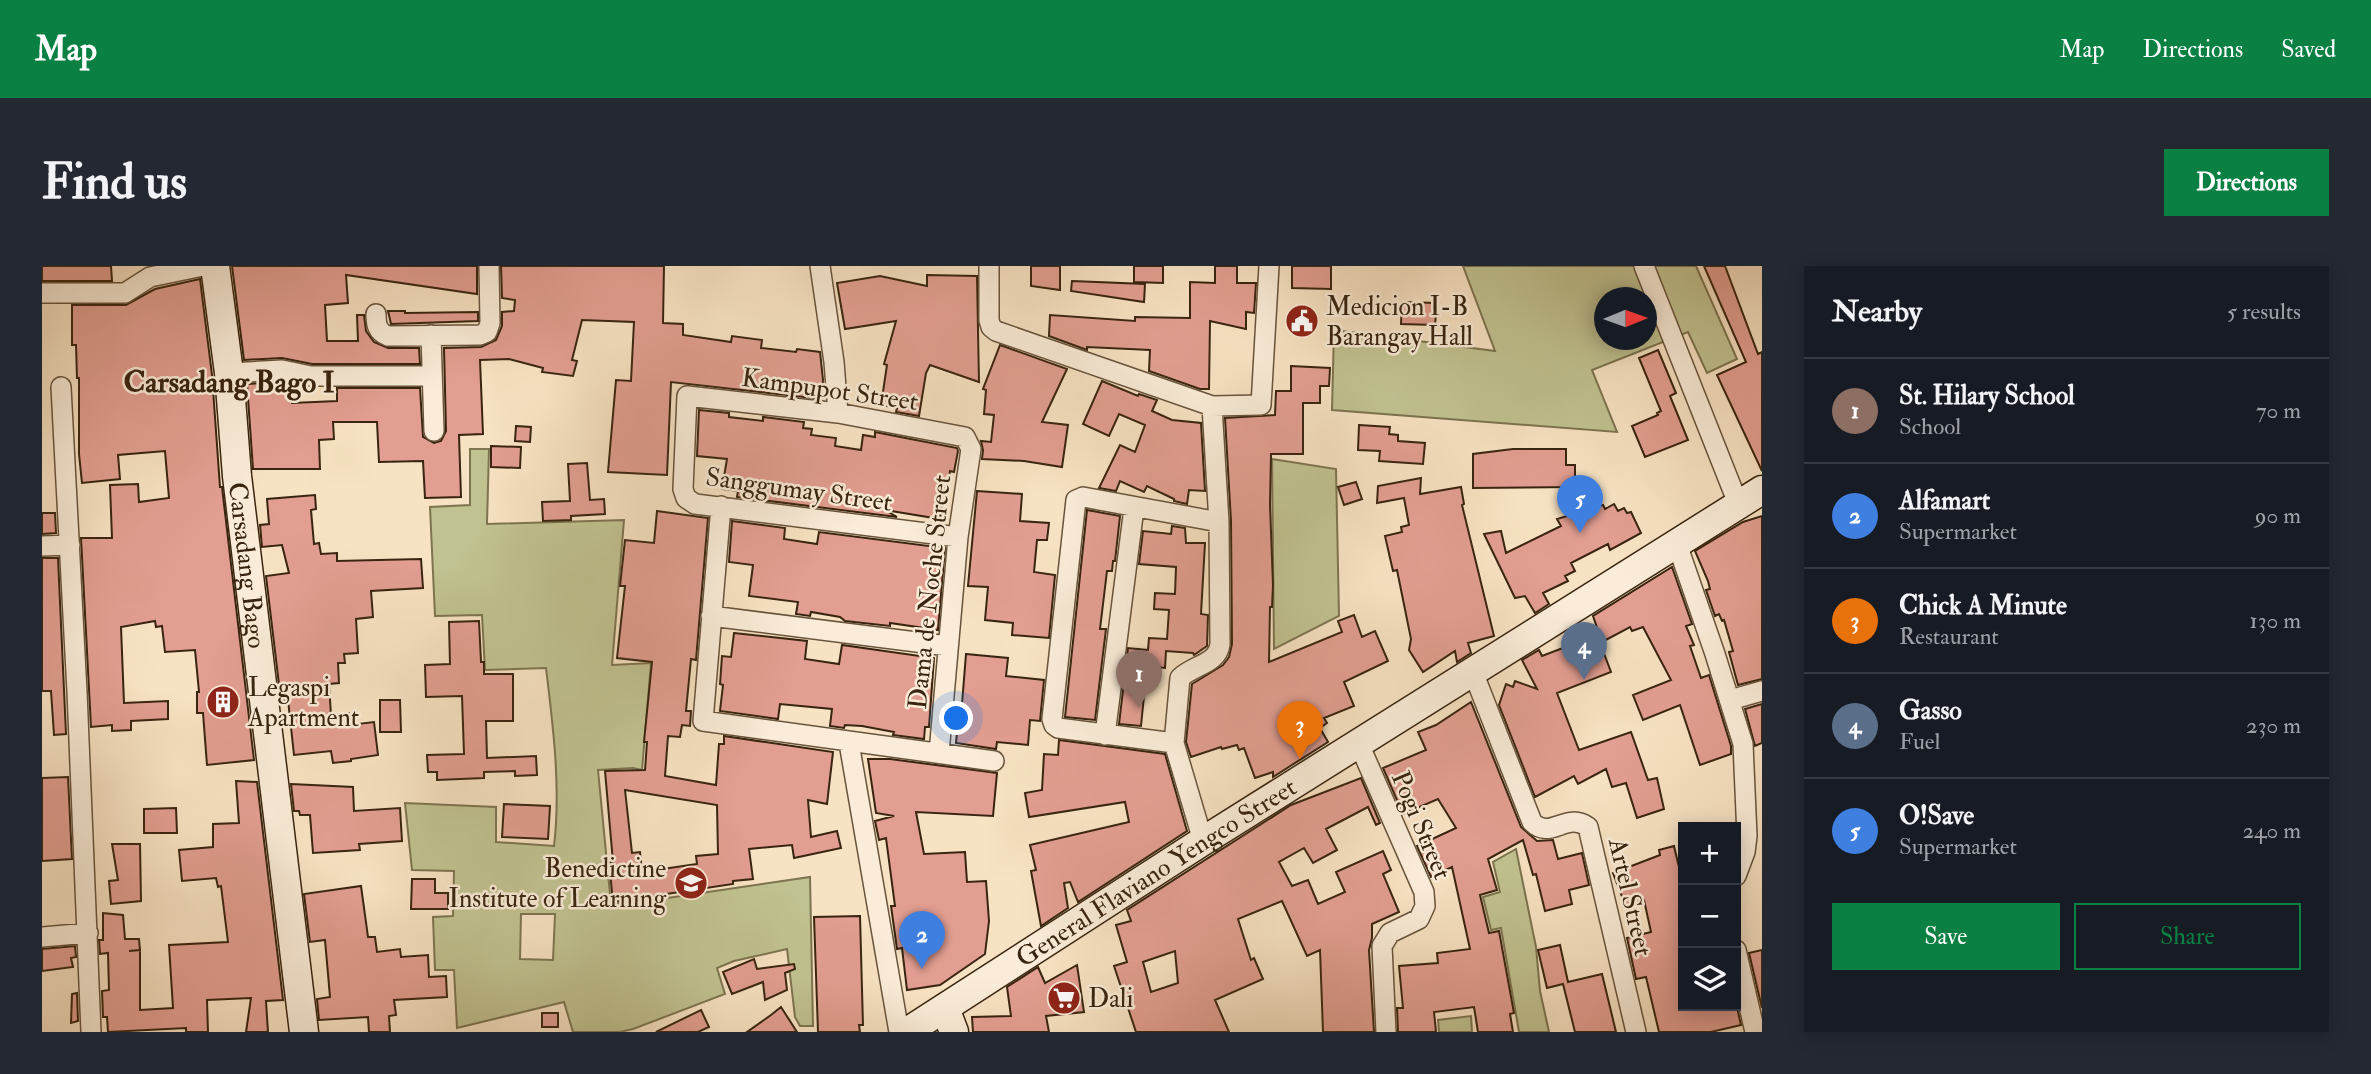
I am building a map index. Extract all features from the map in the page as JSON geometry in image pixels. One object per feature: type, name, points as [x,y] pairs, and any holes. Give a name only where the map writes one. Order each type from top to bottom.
[{"type":"main road","name":"Carsadang Bago","points":[[215,266],[229,373],[237,476],[304,1032]]},
{"type":"main road","name":"General Flaviano Yengco Street","points":[[907,1032],[950,1020],[1203,841],[1762,490]]},
{"type":"street","points":[[42,293],[125,293],[150,277],[202,266]]},
{"type":"street","points":[[376,314],[378,328],[382,334],[480,335],[487,332],[490,323],[489,266]]},
{"type":"street","points":[[820,266],[834,362],[838,413]]},
{"type":"street","points":[[989,266],[989,320],[996,331],[1212,406],[1261,405],[1269,266]]},
{"type":"street","points":[[1644,266],[1739,506]]},
{"type":"street","points":[[431,335],[434,431]]},
{"type":"street","points":[[229,373],[282,370],[311,376],[432,376]]},
{"type":"street","points":[[61,387],[91,1032]]},
{"type":"street","name":"Kampupot Street","points":[[683,489],[687,396],[838,413],[965,437]]},
{"type":"street","points":[[1203,841],[1174,743],[1180,678],[1219,653],[1219,522],[1212,406]]},
{"type":"street","name":"Dama de Noche Street","points":[[939,753],[958,537],[971,449],[965,437]]},
{"type":"street","name":"Sanggumay Street","points":[[683,489],[686,498],[695,504],[958,537]]},
{"type":"street","points":[[1174,743],[1058,728],[1054,725],[1052,719],[1076,500],[1083,497],[1219,522]]},
{"type":"street","points":[[721,506],[704,721],[994,761]]},
{"type":"street","points":[[1105,735],[1134,508]]},
{"type":"street","points":[[1677,544],[1743,744],[1747,821],[1745,852],[1741,863]]},
{"type":"street","points":[[42,546],[70,545]]},
{"type":"street","points":[[711,616],[948,646]]},
{"type":"street","name":"Artel Street","points":[[1474,672],[1532,822],[1545,830],[1571,821],[1581,822],[1588,827],[1636,1032]]},
{"type":"street","points":[[1730,700],[1762,691]]},
{"type":"street","points":[[849,743],[899,1032]]},
{"type":"street","name":"Pogi Street","points":[[1359,744],[1424,892],[1425,906],[1419,919],[1390,933],[1382,946],[1386,1032]]},
{"type":"street","points":[[1747,821],[1762,834]]},
{"type":"street","points":[[42,937],[88,933]]},
{"type":"street","points":[[1741,972],[1755,1032]]},
{"type":"green space","points":[[1463,266],[1696,266],[1737,359],[1707,373],[1688,332],[1657,344],[1657,287],[1594,287],[1594,350],[1643,350],[1592,370],[1617,432],[1332,410],[1334,330],[1495,351]]},
{"type":"green space","points":[[470,449],[489,449],[487,524],[624,520],[612,665],[651,663],[642,770],[598,770],[611,904],[810,877],[813,1026],[800,1026],[795,1017],[787,949],[734,961],[717,968],[725,994],[633,1029],[620,1032],[573,1032],[564,1002],[457,1028],[454,970],[435,970],[433,917],[453,916],[454,871],[412,870],[405,803],[496,807],[496,842],[554,846],[557,802],[546,668],[485,670],[482,615],[435,616],[430,507],[470,505]],"holes":[[[521,914],[555,914],[553,960],[520,959]]]},
{"type":"green space","points":[[1272,459],[1336,469],[1339,616],[1274,649]]},
{"type":"green space","points":[[1516,849],[1536,947],[1540,991],[1549,1032],[1519,1032],[1501,928],[1491,930],[1483,897],[1500,892],[1493,862]]},
{"type":"green space","points":[[1471,1016],[1472,1032],[1439,1032],[1438,1020]]},
{"type":"building","points":[[42,266],[111,266],[112,281],[42,281]]},
{"type":"building","points":[[232,266],[477,266],[477,294],[346,275],[348,303],[325,305],[327,341],[358,341],[357,315],[364,315],[366,331],[374,342],[388,348],[419,348],[420,364],[312,364],[282,358],[244,360]]},
{"type":"building","points":[[501,266],[664,266],[663,323],[683,324],[683,335],[731,342],[732,336],[762,340],[761,348],[820,352],[823,380],[821,399],[671,382],[667,475],[608,472],[616,380],[631,381],[634,322],[582,320],[572,360],[577,361],[573,376],[542,372],[543,368],[509,359],[480,360],[483,434],[459,435],[461,497],[425,498],[423,461],[379,462],[377,422],[333,422],[334,439],[319,440],[320,469],[253,469],[247,384],[292,384],[292,403],[337,401],[337,388],[420,388],[423,437],[434,443],[441,441],[446,431],[444,348],[481,347],[496,340],[502,326],[502,312],[514,311],[515,300],[502,298]]},
{"type":"building","points":[[1031,266],[1060,266],[1060,290],[1031,286]]},
{"type":"building","points":[[1134,266],[1163,266],[1163,283],[1134,282]]},
{"type":"building","points":[[1215,266],[1237,266],[1237,283],[1256,283],[1254,313],[1246,312],[1246,329],[1210,321],[1209,389],[1200,389],[1149,371],[1150,350],[1087,347],[1087,350],[1049,336],[1050,315],[1135,321],[1135,317],[1190,318],[1190,282],[1215,283]]},
{"type":"building","points":[[1292,266],[1331,266],[1331,289],[1292,288]]},
{"type":"building","points":[[1704,266],[1725,266],[1758,354],[1762,352],[1762,471],[1717,375],[1746,362]]},
{"type":"building","points":[[927,275],[977,276],[979,382],[930,365],[926,373],[919,416],[896,412],[897,408],[881,405],[887,365],[884,364],[896,321],[845,329],[837,283],[880,276],[927,286]]},
{"type":"building","points":[[200,279],[212,375],[220,487],[254,760],[207,765],[203,713],[197,713],[199,692],[195,650],[165,652],[162,626],[156,627],[155,621],[121,627],[124,703],[168,701],[168,719],[131,721],[131,730],[112,731],[112,725],[91,727],[81,538],[112,538],[110,485],[138,484],[139,502],[169,498],[165,451],[118,455],[120,479],[82,483],[79,454],[79,378],[76,345],[72,345],[72,305],[126,305],[155,289]]},
{"type":"building","points":[[1072,281],[1145,284],[1144,302],[1071,291]]},
{"type":"building","points":[[1402,302],[1437,303],[1435,325],[1401,324]]},
{"type":"building","points":[[388,311],[478,312],[478,321],[391,324]]},
{"type":"building","points":[[1000,345],[1067,369],[1042,422],[1068,425],[1062,467],[1024,461],[982,459],[981,441],[991,442],[994,415],[984,414],[986,390],[983,389]]},
{"type":"building","points":[[1658,350],[1676,393],[1670,396],[1688,440],[1645,457],[1632,426],[1658,415],[1661,411],[1639,358]]},
{"type":"building","points":[[1291,366],[1330,368],[1329,386],[1320,386],[1320,403],[1303,403],[1303,454],[1271,454],[1273,585],[1269,662],[1342,632],[1338,621],[1354,615],[1362,637],[1375,631],[1388,661],[1344,682],[1354,706],[1324,718],[1327,723],[1320,728],[1328,742],[1273,777],[1273,772],[1255,778],[1244,748],[1239,750],[1237,745],[1222,749],[1221,747],[1191,757],[1186,742],[1192,684],[1223,665],[1229,657],[1232,644],[1231,521],[1225,418],[1275,415],[1276,391],[1291,391]]},
{"type":"building","points":[[1102,381],[1138,396],[1139,394],[1157,400],[1152,411],[1172,420],[1201,423],[1205,491],[1189,490],[1187,504],[1174,501],[1147,486],[1144,492],[1120,481],[1116,491],[1099,488],[1120,445],[1135,452],[1145,425],[1119,414],[1109,436],[1083,424]]},
{"type":"building","points":[[699,410],[729,413],[729,417],[763,421],[763,417],[804,422],[803,428],[812,429],[811,435],[836,438],[835,446],[861,450],[863,435],[875,437],[875,432],[957,448],[954,472],[950,471],[948,485],[944,485],[940,519],[885,510],[897,517],[737,497],[738,491],[722,489],[727,459],[697,456]]},
{"type":"building","points":[[1359,425],[1390,427],[1389,434],[1398,435],[1398,441],[1425,443],[1423,464],[1379,461],[1380,451],[1358,450]]},
{"type":"building","points":[[516,426],[531,427],[530,442],[515,441]]},
{"type":"building","points":[[491,446],[521,447],[520,468],[491,467]]},
{"type":"building","points":[[1513,449],[1566,449],[1566,465],[1575,465],[1575,487],[1473,488],[1473,454]]},
{"type":"building","points":[[587,463],[590,500],[604,499],[605,514],[571,516],[571,520],[543,521],[542,502],[570,501],[568,464]]},
{"type":"building","points":[[1421,478],[1420,494],[1461,487],[1462,505],[1494,636],[1468,643],[1471,653],[1457,662],[1455,651],[1423,672],[1409,650],[1411,639],[1397,570],[1393,571],[1385,536],[1402,532],[1401,527],[1409,525],[1404,498],[1377,503],[1378,486]]},
{"type":"building","points":[[1356,482],[1362,499],[1344,505],[1338,487]]},
{"type":"building","points":[[977,491],[1022,494],[1020,521],[1049,523],[1047,540],[1037,540],[1034,572],[1055,575],[1049,638],[1012,635],[1013,623],[985,620],[988,587],[968,586]]},
{"type":"building","points":[[315,495],[316,509],[311,510],[314,544],[319,543],[321,554],[337,553],[337,561],[421,559],[423,588],[371,591],[373,617],[356,619],[358,653],[344,654],[345,663],[338,663],[339,683],[329,684],[331,715],[349,713],[350,725],[374,722],[378,755],[333,763],[331,751],[294,755],[288,700],[281,701],[266,576],[289,573],[282,545],[262,547],[260,525],[269,524],[267,499]]},
{"type":"building","points":[[1614,504],[1618,511],[1624,508],[1627,513],[1631,512],[1641,533],[1610,550],[1608,544],[1571,563],[1575,571],[1565,576],[1568,581],[1543,593],[1549,604],[1535,613],[1525,596],[1515,598],[1484,534],[1501,531],[1506,553],[1561,526],[1557,519],[1603,505],[1605,509]]},
{"type":"building","points":[[1087,510],[1120,516],[1115,561],[1112,571],[1107,571],[1100,629],[1106,629],[1095,720],[1065,717]]},
{"type":"building","points":[[657,511],[708,518],[696,660],[691,659],[686,711],[691,711],[690,726],[682,725],[680,737],[668,736],[665,776],[716,785],[719,744],[724,744],[724,736],[833,752],[827,804],[808,800],[811,837],[837,831],[841,848],[794,858],[792,845],[749,849],[753,879],[613,902],[609,862],[613,862],[605,771],[645,770],[647,742],[644,742],[652,662],[617,658],[625,586],[620,586],[625,540],[654,543]],"holes":[[[625,790],[717,805],[718,854],[696,856],[697,864],[642,872],[640,852],[632,853]]]},
{"type":"building","points":[[42,513],[55,513],[56,533],[42,534]]},
{"type":"building","points":[[1762,516],[1762,679],[1738,685],[1729,652],[1733,651],[1724,620],[1722,621],[1719,614],[1715,616],[1706,590],[1710,589],[1708,581],[1695,551],[1743,522]]},
{"type":"building","points":[[732,521],[785,528],[784,539],[817,544],[819,532],[945,548],[938,630],[890,623],[890,626],[845,621],[840,617],[811,612],[810,616],[796,614],[798,602],[749,596],[753,565],[729,562]]},
{"type":"building","points":[[1172,526],[1185,528],[1186,543],[1205,543],[1201,614],[1208,615],[1207,646],[1194,655],[1166,651],[1165,668],[1147,666],[1141,726],[1119,724],[1128,648],[1148,650],[1149,638],[1167,639],[1169,610],[1154,609],[1155,593],[1175,594],[1176,567],[1139,564],[1143,531],[1171,534]]},
{"type":"building","points":[[42,558],[58,558],[66,734],[54,735],[51,691],[42,691]]},
{"type":"building","points":[[1672,567],[1692,624],[1686,626],[1694,645],[1690,646],[1701,678],[1709,675],[1731,746],[1731,754],[1700,765],[1680,705],[1643,720],[1633,695],[1671,680],[1643,627],[1632,631],[1630,627],[1602,642],[1593,616]]},
{"type":"building","points":[[479,621],[484,674],[513,674],[513,721],[486,721],[487,758],[536,756],[537,775],[515,776],[515,771],[484,772],[484,778],[437,780],[437,772],[428,772],[427,755],[464,754],[462,696],[426,697],[425,665],[450,664],[449,622]]},
{"type":"building","points":[[734,633],[807,641],[805,659],[839,664],[842,645],[934,658],[929,727],[925,727],[924,739],[893,735],[894,732],[862,726],[830,726],[832,709],[780,704],[778,719],[720,711],[722,656],[731,657]]},
{"type":"building","points":[[1597,635],[1611,672],[1557,693],[1579,750],[1631,732],[1648,780],[1657,778],[1664,809],[1637,818],[1626,783],[1612,787],[1606,769],[1578,784],[1574,776],[1535,797],[1499,705],[1506,684],[1513,687],[1515,681],[1537,689],[1522,660],[1539,650],[1542,656]]},
{"type":"building","points":[[966,654],[1008,658],[1006,676],[1044,680],[1040,721],[1030,720],[1028,745],[997,742],[996,749],[956,743]]},
{"type":"building","points":[[380,700],[400,700],[401,732],[380,732]]},
{"type":"building","points":[[1471,702],[1521,827],[1537,841],[1553,840],[1558,859],[1582,853],[1589,885],[1569,890],[1572,904],[1545,911],[1536,874],[1533,875],[1523,840],[1488,859],[1497,890],[1480,895],[1489,933],[1499,931],[1514,1013],[1510,1014],[1513,1032],[1478,1032],[1474,1007],[1434,1012],[1436,1032],[1398,1032],[1397,1008],[1403,1008],[1399,966],[1438,963],[1437,953],[1470,949],[1452,867],[1431,877],[1417,846],[1456,828],[1438,799],[1403,814],[1383,768],[1426,750],[1418,732],[1436,725]]},
{"type":"building","points":[[1762,704],[1762,743],[1755,746],[1745,709]]},
{"type":"building","points":[[1059,740],[1165,754],[1187,831],[1078,902],[1070,882],[1064,883],[1068,908],[1041,926],[1031,871],[1036,870],[1030,845],[1129,822],[1125,802],[1029,817],[1025,793],[1042,790],[1044,754],[1058,755]]},
{"type":"building","points":[[868,759],[890,759],[997,773],[993,816],[916,812],[924,854],[965,852],[967,882],[986,881],[989,921],[985,954],[940,985],[907,990],[902,948],[897,949],[891,906],[895,906],[886,838],[879,840],[875,821],[894,816],[876,813]]},
{"type":"building","points":[[68,777],[72,859],[42,861],[42,778]]},
{"type":"building","points":[[1361,778],[1380,823],[1376,825],[1368,807],[1326,829],[1337,850],[1313,863],[1304,848],[1279,862],[1292,886],[1308,880],[1318,904],[1345,892],[1336,872],[1383,851],[1391,870],[1383,874],[1399,912],[1372,924],[1369,950],[1374,1032],[1323,1032],[1320,950],[1307,956],[1282,901],[1238,919],[1251,960],[1254,958],[1263,979],[1215,1000],[1229,1032],[1136,1032],[1114,966],[1127,962],[1116,925],[1131,921],[1127,910],[1291,805]],"holes":[[[1175,951],[1178,983],[1151,992],[1143,962]]]},
{"type":"building","points":[[236,781],[257,782],[283,1000],[266,1001],[268,1032],[246,1032],[251,998],[207,1000],[208,1032],[186,1032],[186,1028],[108,1032],[107,1017],[103,1017],[102,991],[109,990],[108,953],[100,954],[99,940],[103,940],[103,913],[123,915],[125,939],[139,939],[140,1010],[173,1008],[169,945],[228,942],[221,886],[218,887],[216,878],[182,881],[179,850],[213,847],[213,824],[239,823]]},
{"type":"building","points":[[291,784],[353,787],[354,811],[400,808],[402,841],[359,844],[360,850],[313,853],[310,815],[300,815],[299,811],[294,811]]},
{"type":"building","points":[[504,804],[550,806],[548,839],[502,837]]},
{"type":"building","points":[[176,808],[177,833],[144,833],[144,809]]},
{"type":"building","points":[[112,844],[140,844],[141,901],[111,904],[109,881],[118,880]]},
{"type":"building","points":[[1674,846],[1678,863],[1678,1011],[1738,1011],[1741,1025],[1711,1032],[1659,1032],[1646,977],[1636,979],[1627,938],[1651,932],[1644,900],[1626,907],[1613,873],[1660,855],[1659,850]]},
{"type":"building","points":[[412,879],[435,879],[435,893],[448,893],[448,909],[411,909]]},
{"type":"building","points":[[361,886],[368,937],[375,937],[377,952],[400,949],[401,957],[428,955],[429,977],[446,976],[447,997],[394,1000],[396,1015],[389,1016],[390,1032],[369,1032],[368,1017],[319,1020],[317,999],[330,997],[325,940],[310,942],[304,894]]},
{"type":"building","points":[[860,916],[863,1025],[859,1025],[860,1032],[818,1032],[814,917]]},
{"type":"building","points":[[1560,945],[1568,982],[1602,974],[1616,1032],[1575,1032],[1563,984],[1547,988],[1538,950]]},
{"type":"building","points":[[75,946],[76,957],[71,958],[73,967],[42,971],[42,949]]},
{"type":"building","points":[[1762,950],[1762,1008],[1749,953]]},
{"type":"building","points":[[754,959],[757,969],[794,964],[795,969],[785,973],[787,990],[765,1000],[763,982],[732,994],[723,972]]},
{"type":"building","points":[[1077,965],[1084,1012],[1046,1016],[1049,1032],[973,1032],[972,1017],[1011,1016],[1007,987],[1038,967],[1045,983]]},
{"type":"building","points":[[77,993],[78,1021],[71,1023],[72,994]]},
{"type":"building","points":[[781,1007],[797,1032],[747,1032],[771,1015]]},
{"type":"building","points":[[701,1010],[709,1027],[698,1032],[656,1032]]},
{"type":"building","points":[[542,1013],[558,1013],[558,1027],[542,1027]]},
{"type":"place","name":"Medicion I-B Barangay Hall","points":[[1302,321]]},
{"type":"place","name":"O!Save","points":[[1580,533]]},
{"type":"place","name":"Gasso","points":[[1584,680]]},
{"type":"place","name":"Legaspi Apartment","points":[[223,702]]},
{"type":"place","name":"St. Hilary School","points":[[1139,708]]},
{"type":"place","name":"Chick A Minute","points":[[1300,759]]},
{"type":"place","name":"Benedictine Institute of Learning","points":[[691,883]]},
{"type":"place","name":"Alfamart","points":[[922,969]]},
{"type":"place","name":"Dali","points":[[1064,998]]},
{"type":"district","name":"Carsadang Bago I","points":[[229,382]]}]
